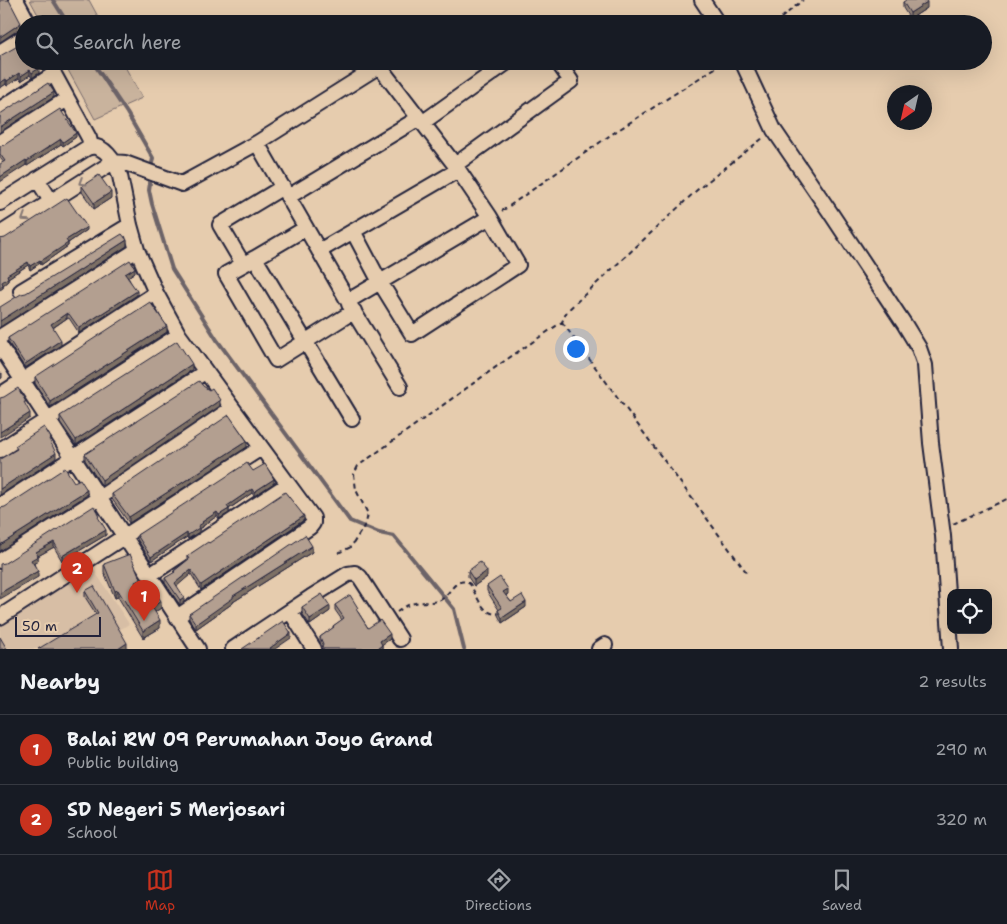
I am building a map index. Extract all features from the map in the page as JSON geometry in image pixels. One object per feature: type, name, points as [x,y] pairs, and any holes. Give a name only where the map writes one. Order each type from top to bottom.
[{"type":"street","points":[[16,0],[24,15]]},
{"type":"street","points":[[702,0],[712,15]]},
{"type":"street","points":[[0,52],[15,43]]},
{"type":"street","points":[[0,109],[49,70]]},
{"type":"street","points":[[54,70],[67,99],[89,138],[91,146]]},
{"type":"street","points":[[0,203],[91,146],[101,148],[119,163],[182,184],[257,143],[373,70]]},
{"type":"street","points":[[353,231],[380,282],[412,334],[518,265],[496,214],[456,167],[382,70]]},
{"type":"street","points":[[352,419],[306,342],[249,261],[220,225],[421,120],[496,70]]},
{"type":"street","points":[[319,251],[456,167],[571,81],[563,70]]},
{"type":"street","points":[[746,70],[774,130],[919,348],[925,365],[931,443],[942,529],[951,649]]},
{"type":"street","points":[[0,142],[67,99]]},
{"type":"street","points":[[257,143],[400,388]]},
{"type":"street","points":[[0,234],[51,201],[119,163]]},
{"type":"street","points":[[119,163],[120,176],[137,250],[156,293],[179,335],[313,518],[313,523],[310,527],[177,617]]},
{"type":"street","points":[[37,179],[51,201]]},
{"type":"street","points":[[306,228],[226,274],[276,360],[306,342],[380,282],[496,214]]},
{"type":"street","points":[[21,291],[130,224]]},
{"type":"street","points":[[0,337],[137,250]]},
{"type":"street","points":[[0,395],[156,293]]},
{"type":"street","points":[[0,450],[179,335]]},
{"type":"street","points":[[0,346],[198,649]]},
{"type":"street","points":[[0,505],[205,372]]},
{"type":"street","points":[[0,561],[100,498],[232,408]]},
{"type":"street","points":[[0,617],[261,448]]},
{"type":"street","points":[[150,575],[288,484]]},
{"type":"street","points":[[233,649],[348,574],[355,573],[360,577],[400,639]]},
{"type":"street","points":[[290,611],[314,649]]},
{"type":"path","points":[[785,15],[803,0]]},
{"type":"path","points":[[496,214],[612,134],[712,70]]},
{"type":"path","points":[[338,553],[351,548],[366,523],[368,514],[356,490],[354,474],[358,466],[562,322],[567,311],[697,190],[774,130]]},
{"type":"path","points":[[562,322],[747,572]]},
{"type":"path","points":[[942,529],[1007,499]]},
{"type":"path","points":[[387,618],[410,604],[442,600],[457,582],[470,584],[488,613],[494,615],[499,613]]},
{"type":"shaded area","points":[[30,0],[89,0],[97,15],[38,15]]},
{"type":"shaded area","points":[[68,70],[127,70],[142,98],[95,119]]},
{"type":"shaded area","points":[[90,564],[129,624],[89,649],[0,649],[0,623]]},
{"type":"building","points":[[0,0],[9,0],[17,15],[15,15],[15,27],[0,37]]},
{"type":"building","points":[[906,0],[926,0],[927,2],[910,13],[903,2]]},
{"type":"building","points":[[15,48],[15,70],[30,70],[21,76],[19,73],[0,83],[0,56]]},
{"type":"building","points":[[48,83],[54,92],[0,127],[0,114]]},
{"type":"building","points":[[60,109],[76,133],[63,142],[61,139],[0,177],[0,164],[5,161],[0,154],[0,146]]},
{"type":"building","points":[[99,175],[111,192],[94,203],[82,186]]},
{"type":"building","points":[[67,198],[87,227],[66,240],[68,243],[41,261],[30,266],[28,262],[7,275],[8,278],[2,282],[3,285],[0,287],[0,239],[5,238]]},
{"type":"building","points":[[122,234],[127,240],[0,321],[0,307]]},
{"type":"building","points":[[130,260],[135,268],[125,274],[137,291],[79,328],[67,313],[51,324],[61,340],[25,364],[8,338]]},
{"type":"building","points":[[150,302],[167,326],[50,401],[35,377]]},
{"type":"building","points":[[177,341],[192,364],[76,440],[60,416]]},
{"type":"building","points":[[199,381],[209,390],[212,388],[220,400],[102,480],[85,454]]},
{"type":"building","points":[[18,388],[30,413],[0,432],[0,398]]},
{"type":"building","points":[[229,415],[247,441],[129,517],[112,494]]},
{"type":"building","points":[[44,427],[51,438],[49,439],[56,453],[0,489],[0,459],[17,449],[15,446]]},
{"type":"building","points":[[247,463],[253,471],[265,464],[274,479],[254,492],[252,489],[227,506],[229,509],[219,515],[217,512],[202,522],[198,526],[199,528],[188,535],[187,533],[151,557],[137,535]]},
{"type":"building","points":[[65,468],[74,482],[80,479],[87,490],[0,545],[0,508],[5,507]]},
{"type":"building","points":[[285,492],[304,516],[201,585],[191,570],[175,583],[184,597],[180,600],[165,578],[175,572],[189,559],[187,556]]},
{"type":"building","points":[[94,506],[106,530],[62,556],[54,542],[36,552],[38,556],[31,560],[38,571],[0,593],[0,564],[5,563]]},
{"type":"building","points":[[305,535],[312,546],[233,596],[233,598],[196,624],[189,614]]},
{"type":"building","points":[[130,554],[141,580],[135,582],[146,599],[156,593],[161,601],[152,607],[160,620],[143,631],[118,590],[115,591],[104,564]]},
{"type":"building","points":[[480,562],[487,571],[474,580],[468,571]]},
{"type":"building","points":[[500,577],[508,589],[503,592],[511,602],[522,595],[526,602],[502,618],[498,610],[502,608],[487,586]]},
{"type":"building","points":[[94,586],[127,643],[118,649],[38,649],[98,613],[85,591]]},
{"type":"building","points":[[322,594],[330,606],[310,619],[302,607]]},
{"type":"building","points":[[350,595],[368,628],[380,620],[390,634],[380,641],[382,645],[377,649],[324,649],[322,646],[320,637],[344,618],[335,605]]},
{"type":"building","points":[[283,621],[291,633],[271,649],[242,649]]},
{"type":"building","points":[[0,637],[7,649],[0,649]]},
{"type":"waterway","points":[[53,0],[62,15]]},
{"type":"waterway","points":[[98,70],[127,113],[153,158],[151,169]]},
{"type":"waterway","points":[[151,176],[149,190],[152,204],[172,269],[217,340],[350,521],[379,533],[394,536],[454,609],[464,649]]},
{"type":"place","name":"SD Negeri 5 Merjosari","points":[[77,593]]},
{"type":"place","name":"Balai RW 09 Perumahan Joyo Grand","points":[[144,621]]}]
